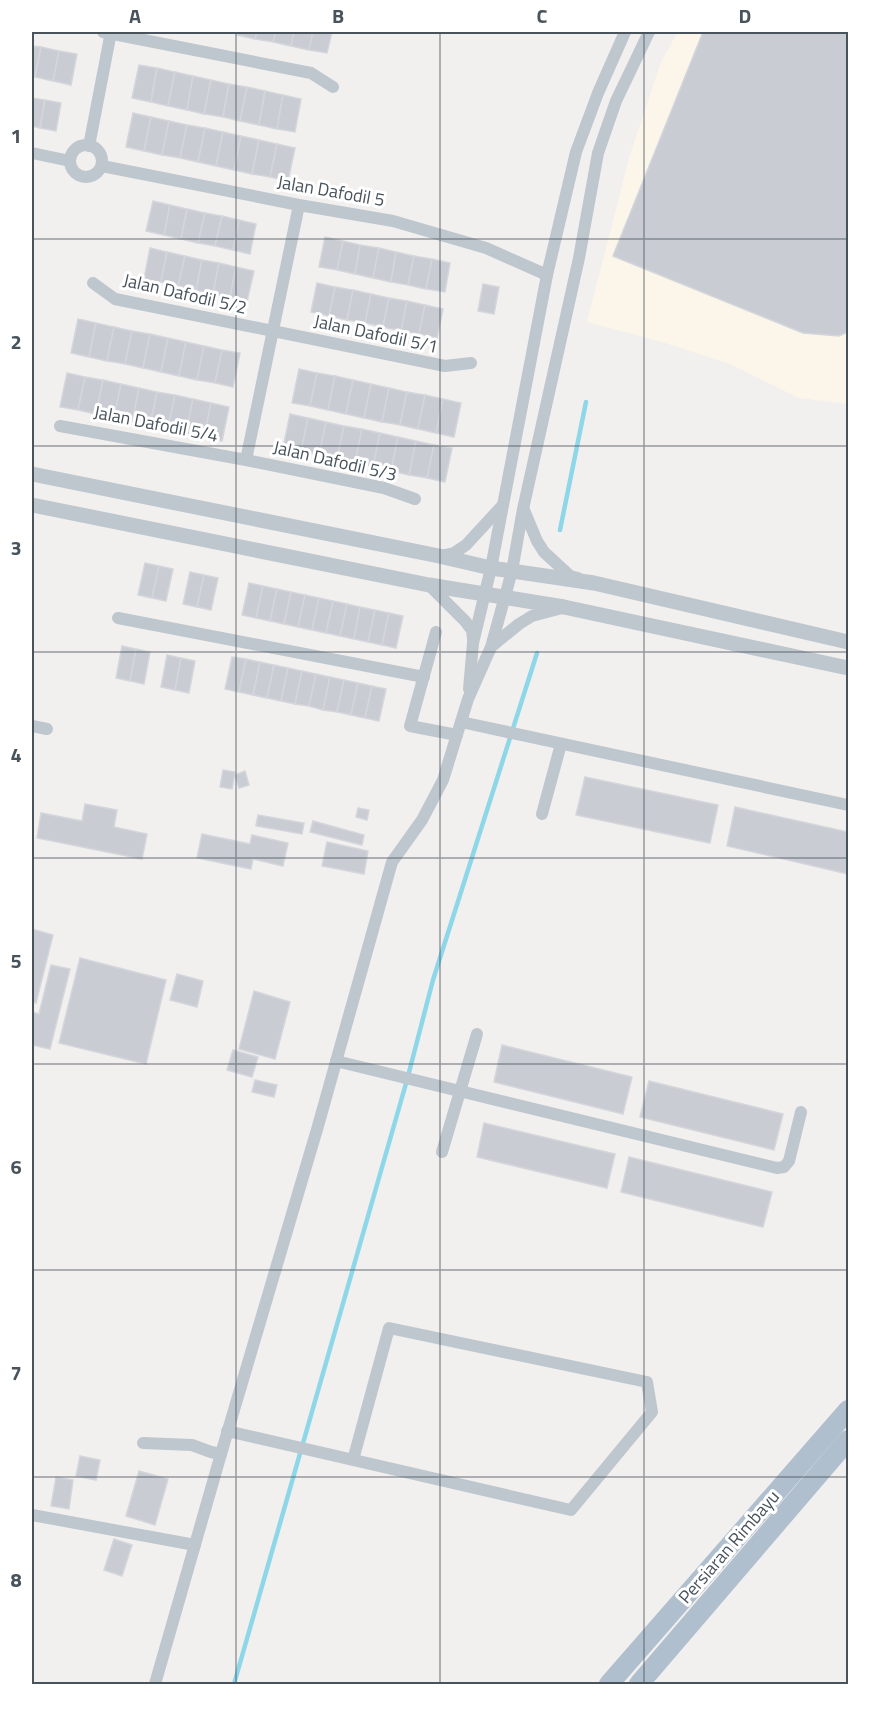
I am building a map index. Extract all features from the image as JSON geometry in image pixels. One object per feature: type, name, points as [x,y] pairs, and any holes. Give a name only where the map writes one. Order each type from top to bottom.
[{"type":"main road","name":"Persiaran Rimbayu","points":[[609,1684],[849,1410]]},
{"type":"main road","name":"Persiaran Rimbayu","points":[[639,1684],[849,1440]]},
{"type":"street","points":[[89,146],[109,32],[311,73],[333,87]]},
{"type":"street","points":[[468,699],[473,643],[491,568],[547,275],[576,152],[598,93],[626,32]]},
{"type":"street","points":[[155,1684],[195,1545],[216,1453],[227,1431],[315,1137],[392,862],[422,820],[443,780],[468,699],[491,647],[512,572],[523,509],[579,258],[598,153],[616,101],[649,32]]},
{"type":"street","points":[[89,146],[99,152],[102,166],[97,174],[84,177],[79,176],[73,170],[70,161],[72,154],[78,148],[89,146]]},
{"type":"street","points":[[32,153],[70,161]]},
{"type":"street","name":"Jalan Dafodil 5","points":[[102,166],[299,205],[393,220],[486,248],[547,275]]},
{"type":"street","points":[[246,460],[299,205]]},
{"type":"street","name":"Jalan Dafodil 5/2","points":[[93,283],[115,299],[273,331]]},
{"type":"street","name":"Jalan Dafodil 5/1","points":[[273,331],[445,366],[471,363]]},
{"type":"street","name":"Jalan Dafodil 5/4","points":[[60,426],[246,460]]},
{"type":"street","name":"Jalan Dafodil 5/3","points":[[246,460],[384,488],[415,499]]},
{"type":"street","points":[[32,474],[491,568],[594,583]]},
{"type":"street","points":[[32,506],[429,585],[564,607],[849,668]]},
{"type":"street","points":[[439,556],[454,553],[466,545],[503,506]]},
{"type":"street","points":[[523,509],[544,552],[570,576],[849,642]]},
{"type":"street","points":[[429,585],[472,630],[473,643]]},
{"type":"street","points":[[491,647],[532,616],[564,607]]},
{"type":"street","points":[[118,618],[424,677]]},
{"type":"street","points":[[436,632],[410,726],[457,735]]},
{"type":"street","points":[[461,722],[849,805]]},
{"type":"street","points":[[32,726],[47,729]]},
{"type":"street","points":[[542,814],[561,744]]},
{"type":"street","points":[[442,1152],[477,1034]]},
{"type":"street","points":[[336,1061],[781,1168],[789,1161],[801,1112]]},
{"type":"street","points":[[227,1431],[303,1449],[572,1510],[652,1412],[647,1382],[389,1328],[353,1460]]},
{"type":"street","points":[[143,1443],[192,1445],[216,1453]]},
{"type":"street","points":[[32,1515],[195,1545]]},
{"type":"shaded area","points":[[678,32],[848,32],[848,404],[799,398],[730,364],[662,342],[587,322],[630,155],[661,62]]},
{"type":"building","points":[[238,32],[257,32],[255,39],[237,35]]},
{"type":"building","points":[[257,32],[276,32],[273,42],[255,39]]},
{"type":"building","points":[[276,32],[294,32],[291,46],[273,42]]},
{"type":"building","points":[[294,32],[313,32],[309,50],[291,46]]},
{"type":"building","points":[[313,32],[332,32],[327,53],[309,50]]},
{"type":"building","points":[[703,32],[848,32],[848,332],[839,336],[803,333],[613,256]]},
{"type":"building","points":[[32,46],[41,47],[35,77],[32,77]]},
{"type":"building","points":[[41,47],[59,51],[53,81],[35,77]]},
{"type":"building","points":[[59,51],[77,54],[71,85],[53,81]]},
{"type":"building","points":[[139,65],[157,68],[151,102],[132,98]]},
{"type":"building","points":[[157,68],[175,72],[168,106],[151,102]]},
{"type":"building","points":[[175,72],[193,76],[187,110],[168,106]]},
{"type":"building","points":[[193,76],[211,80],[204,114],[187,110]]},
{"type":"building","points":[[211,80],[229,84],[223,117],[204,114]]},
{"type":"building","points":[[229,84],[247,87],[240,121],[223,117]]},
{"type":"building","points":[[247,87],[265,91],[259,125],[240,121]]},
{"type":"building","points":[[265,91],[283,95],[277,129],[259,125]]},
{"type":"building","points":[[283,95],[301,99],[295,132],[277,129]]},
{"type":"building","points":[[32,98],[45,100],[40,128],[32,126]]},
{"type":"building","points":[[45,100],[61,103],[56,131],[40,128]]},
{"type":"building","points":[[133,113],[151,117],[144,151],[126,147]]},
{"type":"building","points":[[151,117],[169,121],[162,155],[144,151]]},
{"type":"building","points":[[169,121],[187,125],[180,158],[162,155]]},
{"type":"building","points":[[187,125],[205,128],[198,162],[180,158]]},
{"type":"building","points":[[205,128],[223,132],[216,166],[198,162]]},
{"type":"building","points":[[223,132],[241,136],[234,170],[216,166]]},
{"type":"building","points":[[241,136],[259,140],[252,174],[234,170]]},
{"type":"building","points":[[259,140],[277,144],[270,177],[252,174]]},
{"type":"building","points":[[277,144],[295,148],[288,181],[270,177]]},
{"type":"building","points":[[153,201],[170,205],[164,235],[146,231]]},
{"type":"building","points":[[170,205],[187,209],[181,239],[164,235]]},
{"type":"building","points":[[187,209],[205,213],[198,243],[181,239]]},
{"type":"building","points":[[205,213],[222,216],[215,246],[198,243]]},
{"type":"building","points":[[222,216],[239,220],[233,250],[215,246]]},
{"type":"building","points":[[239,220],[256,224],[250,254],[233,250]]},
{"type":"building","points":[[325,237],[343,241],[337,270],[319,267]]},
{"type":"building","points":[[343,241],[360,245],[355,274],[337,270]]},
{"type":"building","points":[[360,245],[379,248],[373,278],[355,274]]},
{"type":"building","points":[[150,248],[167,252],[161,282],[144,279]]},
{"type":"building","points":[[379,248],[396,252],[391,282],[373,278]]},
{"type":"building","points":[[167,252],[185,256],[178,286],[161,282]]},
{"type":"building","points":[[396,252],[414,256],[408,285],[391,282]]},
{"type":"building","points":[[185,256],[202,260],[196,290],[178,286]]},
{"type":"building","points":[[414,256],[432,259],[426,289],[408,285]]},
{"type":"building","points":[[432,259],[450,263],[445,292],[426,289]]},
{"type":"building","points":[[202,260],[219,263],[213,294],[196,290]]},
{"type":"building","points":[[219,263],[236,267],[230,297],[213,294]]},
{"type":"building","points":[[236,267],[254,271],[247,301],[230,297]]},
{"type":"building","points":[[317,283],[335,287],[329,316],[311,312]]},
{"type":"building","points":[[483,284],[499,287],[494,314],[478,311]]},
{"type":"building","points":[[335,287],[353,290],[347,320],[329,316]]},
{"type":"building","points":[[353,290],[371,294],[365,323],[347,320]]},
{"type":"building","points":[[371,294],[389,298],[383,327],[365,323]]},
{"type":"building","points":[[389,298],[407,301],[401,331],[383,327]]},
{"type":"building","points":[[407,301],[425,305],[419,334],[401,331]]},
{"type":"building","points":[[425,305],[443,309],[437,338],[419,334]]},
{"type":"building","points":[[78,319],[96,323],[89,357],[71,353]]},
{"type":"building","points":[[96,323],[114,327],[107,361],[89,357]]},
{"type":"building","points":[[114,327],[132,331],[125,364],[107,361]]},
{"type":"building","points":[[132,331],[150,334],[143,368],[125,364]]},
{"type":"building","points":[[150,334],[168,338],[161,372],[143,368]]},
{"type":"building","points":[[168,338],[186,342],[179,376],[161,372]]},
{"type":"building","points":[[186,342],[204,346],[197,380],[179,376]]},
{"type":"building","points":[[204,346],[222,350],[215,383],[197,380]]},
{"type":"building","points":[[222,350],[240,353],[233,387],[215,383]]},
{"type":"building","points":[[299,369],[317,373],[310,406],[292,403]]},
{"type":"building","points":[[67,373],[85,377],[78,410],[60,407]]},
{"type":"building","points":[[317,373],[335,376],[328,410],[310,406]]},
{"type":"building","points":[[335,376],[353,380],[346,414],[328,410]]},
{"type":"building","points":[[85,377],[103,380],[96,414],[78,410]]},
{"type":"building","points":[[103,380],[121,384],[114,418],[96,414]]},
{"type":"building","points":[[353,380],[371,384],[364,418],[346,414]]},
{"type":"building","points":[[121,384],[139,388],[132,422],[114,418]]},
{"type":"building","points":[[371,384],[389,388],[382,422],[364,418]]},
{"type":"building","points":[[139,388],[157,392],[150,425],[132,422]]},
{"type":"building","points":[[389,388],[407,392],[400,425],[382,422]]},
{"type":"building","points":[[157,392],[175,395],[168,429],[150,425]]},
{"type":"building","points":[[407,392],[425,395],[418,429],[400,425]]},
{"type":"building","points":[[175,395],[193,399],[186,433],[168,429]]},
{"type":"building","points":[[425,395],[443,399],[436,433],[418,429]]},
{"type":"building","points":[[193,399],[211,403],[204,437],[186,433]]},
{"type":"building","points":[[443,399],[461,403],[454,437],[436,433]]},
{"type":"building","points":[[211,403],[229,407],[222,441],[204,437]]},
{"type":"building","points":[[290,414],[308,418],[301,452],[283,448]]},
{"type":"building","points":[[308,418],[326,422],[319,456],[301,452]]},
{"type":"building","points":[[326,422],[344,426],[337,459],[319,456]]},
{"type":"building","points":[[344,426],[362,429],[355,463],[337,459]]},
{"type":"building","points":[[362,429],[380,433],[373,467],[355,463]]},
{"type":"building","points":[[380,433],[398,437],[391,471],[373,467]]},
{"type":"building","points":[[398,437],[416,441],[409,475],[391,471]]},
{"type":"building","points":[[416,441],[434,445],[427,478],[409,475]]},
{"type":"building","points":[[434,445],[452,448],[445,482],[427,478]]},
{"type":"building","points":[[145,563],[159,566],[152,598],[138,595]]},
{"type":"building","points":[[159,566],[173,569],[166,601],[152,598]]},
{"type":"building","points":[[190,572],[204,575],[197,607],[183,604]]},
{"type":"building","points":[[204,575],[218,578],[211,610],[197,607]]},
{"type":"building","points":[[249,583],[263,586],[256,618],[242,615]]},
{"type":"building","points":[[263,586],[277,589],[270,621],[256,618]]},
{"type":"building","points":[[277,589],[291,592],[284,624],[270,621]]},
{"type":"building","points":[[291,592],[305,595],[298,627],[284,624]]},
{"type":"building","points":[[305,595],[319,598],[312,630],[298,627]]},
{"type":"building","points":[[319,598],[333,601],[326,633],[312,630]]},
{"type":"building","points":[[333,601],[347,604],[340,636],[326,633]]},
{"type":"building","points":[[347,604],[360,607],[354,639],[340,636]]},
{"type":"building","points":[[360,607],[375,610],[368,642],[354,639]]},
{"type":"building","points":[[375,610],[389,613],[382,645],[368,642]]},
{"type":"building","points":[[389,613],[403,616],[396,648],[382,645]]},
{"type":"building","points":[[122,646],[136,649],[130,681],[116,678]]},
{"type":"building","points":[[136,649],[150,652],[144,684],[130,681]]},
{"type":"building","points":[[167,655],[181,658],[175,690],[161,687]]},
{"type":"building","points":[[232,657],[246,659],[239,692],[225,689]]},
{"type":"building","points":[[181,658],[195,661],[189,693],[175,690]]},
{"type":"building","points":[[246,659],[260,662],[253,695],[239,692]]},
{"type":"building","points":[[260,662],[274,665],[267,698],[253,695]]},
{"type":"building","points":[[274,665],[288,668],[281,701],[267,698]]},
{"type":"building","points":[[288,668],[302,671],[295,704],[281,701]]},
{"type":"building","points":[[302,671],[316,674],[309,706],[295,704]]},
{"type":"building","points":[[316,674],[330,677],[323,710],[309,706]]},
{"type":"building","points":[[330,677],[344,680],[337,712],[323,710]]},
{"type":"building","points":[[344,680],[358,683],[351,715],[337,712]]},
{"type":"building","points":[[358,683],[372,686],[365,718],[351,715]]},
{"type":"building","points":[[372,686],[386,689],[379,721],[365,718]]},
{"type":"building","points":[[223,770],[235,772],[232,789],[220,787]]},
{"type":"building","points":[[245,771],[249,785],[239,788],[235,775]]},
{"type":"building","points":[[585,777],[718,805],[710,843],[576,815]]},
{"type":"building","points":[[85,804],[117,810],[114,827],[147,834],[142,859],[37,838],[41,813],[82,821]]},
{"type":"building","points":[[735,807],[848,832],[848,874],[727,846]]},
{"type":"building","points":[[358,808],[369,810],[367,820],[356,817]]},
{"type":"building","points":[[258,815],[304,823],[302,834],[256,826]]},
{"type":"building","points":[[313,821],[364,835],[362,845],[310,832]]},
{"type":"building","points":[[202,834],[250,844],[252,835],[288,843],[283,866],[253,859],[251,869],[197,858]]},
{"type":"building","points":[[327,842],[368,851],[364,874],[322,866]]},
{"type":"building","points":[[32,929],[53,935],[36,1003],[32,1002]]},
{"type":"building","points":[[80,958],[166,980],[146,1064],[59,1043]]},
{"type":"building","points":[[51,965],[70,969],[50,1049],[32,1045],[32,1012],[39,1014]]},
{"type":"building","points":[[177,974],[203,981],[197,1007],[170,1000]]},
{"type":"building","points":[[254,991],[290,1002],[275,1059],[239,1049]]},
{"type":"building","points":[[502,1045],[632,1077],[623,1114],[494,1082]]},
{"type":"building","points":[[233,1050],[258,1057],[252,1077],[227,1070]]},
{"type":"building","points":[[255,1080],[277,1085],[274,1097],[252,1092]]},
{"type":"building","points":[[649,1081],[783,1114],[774,1150],[640,1117]]},
{"type":"building","points":[[484,1123],[615,1154],[607,1188],[477,1157]]},
{"type":"building","points":[[629,1157],[772,1192],[763,1227],[621,1192]]},
{"type":"building","points":[[80,1456],[100,1460],[96,1480],[76,1476]]},
{"type":"building","points":[[139,1471],[168,1479],[155,1525],[126,1516]]},
{"type":"building","points":[[56,1477],[73,1480],[69,1509],[51,1506]]},
{"type":"building","points":[[114,1539],[132,1545],[122,1576],[104,1570]]},
{"type":"waterway","points":[[560,530],[586,402]]},
{"type":"waterway","points":[[234,1684],[407,1080],[433,980],[537,653]]}]
